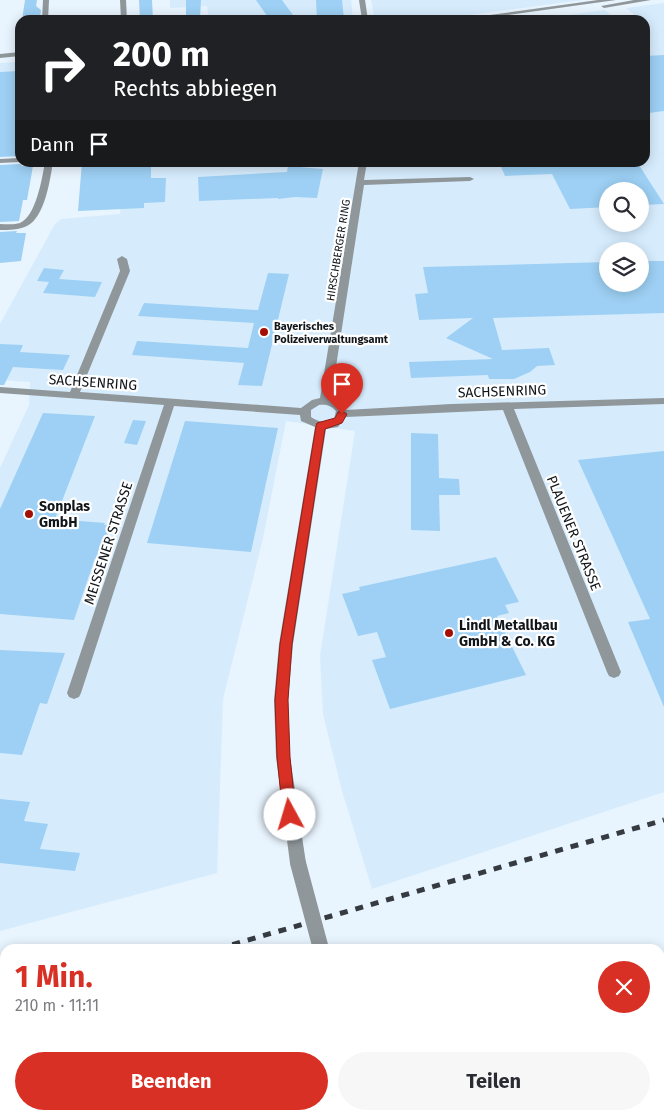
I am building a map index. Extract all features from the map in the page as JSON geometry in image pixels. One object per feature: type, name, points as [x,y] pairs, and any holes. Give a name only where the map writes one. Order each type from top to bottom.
[{"type":"street","points":[[45,15],[46,0]]},
{"type":"street","points":[[123,0],[124,15]]},
{"type":"street","points":[[362,0],[364,15]]},
{"type":"street","points":[[496,15],[612,0]]},
{"type":"street","points":[[533,15],[648,0]]},
{"type":"street","points":[[0,56],[15,54]]},
{"type":"street","points":[[0,161],[15,160]]},
{"type":"street","points":[[0,227],[24,224],[30,221],[40,198],[48,167]]},
{"type":"street","name":"HIRSCHBERGER RING","points":[[325,401],[362,167]]},
{"type":"street","points":[[360,182],[385,183],[470,179]]},
{"type":"street","points":[[73,396],[124,271],[122,259]]},
{"type":"street","name":"SACHSENRING","points":[[0,390],[304,412]]},
{"type":"street","points":[[325,401],[337,405],[342,414],[338,421],[331,425],[321,426],[309,422],[304,412],[310,404],[325,401]]},
{"type":"street","name":"SACHSENRING","points":[[342,414],[664,401]]},
{"type":"street","name":"MEISSENER STRASSE","points":[[74,693],[170,402]]},
{"type":"street","name":"PLAUENER STRASSE","points":[[507,406],[614,672]]},
{"type":"street","points":[[320,944],[298,863],[290,815],[283,757],[281,700],[287,636],[321,426]]},
{"type":"shaded area","points":[[170,0],[351,0],[352,15],[208,15],[207,6],[170,8]]},
{"type":"shaded area","points":[[371,0],[583,0],[468,15],[374,15]]},
{"type":"shaded area","points":[[664,3],[664,792],[372,889],[342,791],[323,714],[320,656],[355,431],[286,421],[263,538],[223,699],[217,873],[0,931],[0,468],[29,405],[30,382],[0,380],[0,324],[55,224],[61,219],[120,214],[123,167],[650,167],[650,29],[652,29],[650,27],[650,15],[635,15],[626,8]]},
{"type":"shaded area","points":[[605,10],[610,15],[568,15]]},
{"type":"shaded area","points":[[15,62],[15,99],[0,100],[0,63]]},
{"type":"building","points":[[25,0],[37,0],[36,6],[41,10],[40,15],[23,15]]},
{"type":"building","points":[[139,0],[152,0],[153,15],[140,15]]},
{"type":"building","points":[[186,0],[201,0],[200,15],[186,15]]},
{"type":"building","points":[[256,0],[282,0],[293,15],[266,15]]},
{"type":"building","points":[[316,0],[342,0],[344,15],[317,15]]},
{"type":"building","points":[[664,55],[664,111],[650,113],[650,56]]},
{"type":"building","points":[[15,71],[15,156],[0,157],[0,72]]},
{"type":"building","points":[[15,164],[15,167],[33,167],[27,200],[23,200],[19,221],[0,222],[0,165]]},
{"type":"building","points":[[82,167],[151,167],[151,178],[166,178],[165,202],[144,203],[144,208],[78,211]]},
{"type":"building","points":[[288,167],[323,169],[317,198],[295,197],[199,201],[198,177],[287,172]]},
{"type":"building","points":[[501,167],[640,167],[664,204],[649,205],[649,182],[599,182],[599,207],[570,209],[552,174],[505,176]]},
{"type":"building","points":[[17,231],[16,233],[26,233],[21,261],[0,263],[0,232]]},
{"type":"building","points":[[649,261],[664,261],[664,313],[493,318],[502,350],[549,348],[555,365],[537,366],[530,372],[514,379],[489,379],[488,375],[411,378],[409,362],[493,359],[446,338],[473,318],[419,320],[415,294],[428,293],[423,267],[599,262],[599,292],[649,292]]},
{"type":"building","points":[[44,268],[64,270],[59,279],[102,282],[95,297],[43,293],[49,282],[37,281]]},
{"type":"building","name":"Bayerisches Polizeiverwaltungsamt","points":[[268,273],[289,274],[262,386],[238,385],[244,363],[132,355],[137,341],[248,348],[254,323],[138,316],[144,303],[258,310]]},
{"type":"building","points":[[0,344],[23,345],[20,352],[70,355],[63,370],[13,367],[4,385],[0,385]]},
{"type":"building","name":"Sonplas GmbH","points":[[43,413],[95,416],[55,519],[111,525],[100,559],[95,558],[74,620],[0,614],[0,509]]},
{"type":"building","points":[[133,420],[146,421],[137,445],[124,443]]},
{"type":"building","points":[[185,421],[278,428],[251,552],[147,543]]},
{"type":"building","points":[[411,433],[438,434],[439,478],[459,479],[460,495],[439,495],[440,531],[411,530]]},
{"type":"building","points":[[664,451],[664,707],[628,622],[650,619],[578,460]]},
{"type":"building","name":"Lindl Metallbau GmbH & Co. KG","points":[[496,557],[519,602],[505,605],[509,613],[497,616],[526,675],[390,709],[372,660],[386,657],[377,632],[358,636],[342,594],[360,590],[359,587]]},
{"type":"building","points":[[0,650],[65,653],[47,704],[40,703],[22,755],[0,753]]},
{"type":"building","points":[[0,799],[30,802],[24,821],[48,824],[40,849],[80,853],[75,871],[0,863]]},
{"type":"railway","points":[[234,944],[664,820]]},
{"type":"place","name":"Bayerisches Polizeiverwaltungsamt","points":[[264,332]]},
{"type":"place","name":"Sonplas GmbH","points":[[29,514]]},
{"type":"place","name":"Lindl Metallbau GmbH & Co. KG","points":[[449,633]]},
{"type":"route","points":[[290,815],[283,757],[281,700],[286,644],[321,426],[331,425],[338,421],[342,414]]}]
